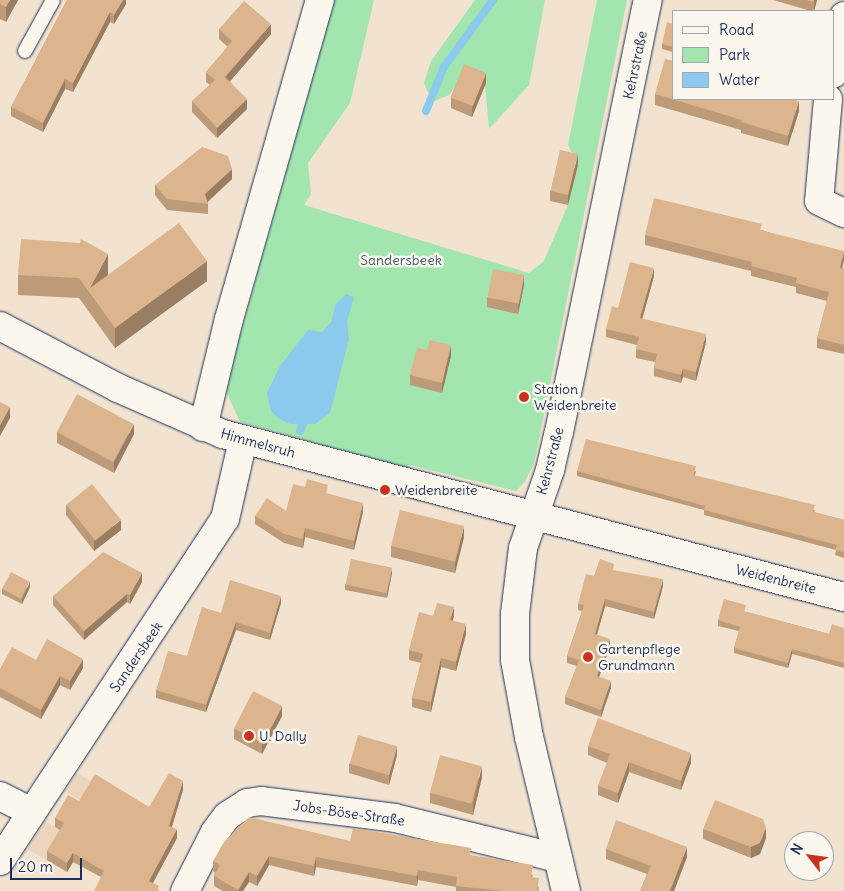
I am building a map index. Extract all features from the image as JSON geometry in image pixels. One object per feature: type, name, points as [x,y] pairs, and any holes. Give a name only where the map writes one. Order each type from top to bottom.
[{"type":"street","points":[[202,426],[229,318],[320,0]]},
{"type":"street","name":"Kehrstraße","points":[[566,891],[528,737],[515,660],[518,589],[523,548],[548,476],[560,427],[648,0]]},
{"type":"street","points":[[834,69],[844,16]]},
{"type":"street","points":[[828,100],[819,201],[844,213]]},
{"type":"street","name":"Himmelsruh","points":[[0,326],[118,388],[202,426],[244,440],[533,518]]},
{"type":"street","name":"Sandersbeek","points":[[0,860],[225,519],[244,440]]},
{"type":"street","name":"Weidenbreite","points":[[533,518],[844,597]]},
{"type":"street","points":[[0,796],[32,812]]},
{"type":"street","name":"Jobs-Böse-Straße","points":[[185,891],[215,832],[227,816],[247,803],[261,801],[396,818],[558,858]]},
{"type":"lane","points":[[25,51],[53,0]]},
{"type":"shaded area","points":[[77,773],[114,795],[103,814],[66,792]]},
{"type":"shaded area","points":[[45,821],[84,844],[67,872],[28,849]]},
{"type":"green space","points":[[334,0],[374,0],[350,103],[308,163],[311,194],[304,205],[529,273],[544,261],[568,205],[578,165],[568,145],[597,0],[627,0],[534,464],[524,483],[516,491],[409,465],[408,468],[240,422],[225,389]]},
{"type":"green space","points":[[475,0],[545,0],[529,85],[489,129],[485,83],[464,75],[449,95],[432,102],[424,83],[431,61]]},
{"type":"water","points":[[346,294],[354,297],[347,322],[349,339],[330,413],[315,424],[290,424],[278,418],[271,411],[267,393],[280,366],[308,330],[322,332],[331,322],[336,304]]},
{"type":"building","points":[[0,0],[10,0],[6,7],[0,4]]},
{"type":"building","points":[[67,0],[123,0],[114,15],[110,12],[73,83],[65,79],[43,123],[11,107]]},
{"type":"building","points":[[244,1],[271,24],[225,77],[247,99],[217,128],[192,101],[215,80],[206,72],[232,41],[219,29]]},
{"type":"building","points":[[667,22],[672,24],[672,47],[662,44]]},
{"type":"building","points":[[665,59],[672,61],[672,99],[655,94]]},
{"type":"building","points":[[464,64],[486,73],[473,106],[451,97]]},
{"type":"building","points":[[675,100],[799,101],[788,136],[741,122],[742,120]]},
{"type":"building","points":[[202,147],[228,156],[232,169],[205,194],[208,204],[167,199],[155,185]]},
{"type":"building","points":[[560,150],[578,154],[568,195],[551,191]]},
{"type":"building","points":[[654,198],[762,224],[760,230],[844,251],[840,268],[844,269],[844,345],[817,338],[829,292],[796,283],[797,278],[751,266],[752,262],[645,235]]},
{"type":"building","points":[[179,223],[207,261],[115,328],[79,278],[18,275],[21,239],[80,243],[81,239],[108,254],[90,288]]},
{"type":"building","points":[[630,262],[654,268],[640,318],[706,334],[696,372],[683,369],[681,375],[654,368],[657,354],[636,349],[639,337],[606,329],[612,306],[618,308]]},
{"type":"building","points":[[493,269],[524,275],[519,304],[487,297]]},
{"type":"building","points":[[430,340],[451,345],[442,383],[410,375],[417,348],[427,350]]},
{"type":"building","points":[[77,394],[134,424],[113,462],[57,432]]},
{"type":"building","points":[[0,402],[10,407],[0,425]]},
{"type":"building","points":[[586,439],[696,466],[694,475],[815,505],[813,512],[844,520],[844,552],[835,550],[837,545],[704,510],[705,506],[577,471]]},
{"type":"building","points":[[307,479],[328,485],[326,493],[363,503],[354,541],[305,528],[303,539],[284,534],[255,516],[267,498],[286,511],[293,484],[305,487]]},
{"type":"building","points":[[92,484],[121,520],[95,541],[66,505]]},
{"type":"building","points":[[400,510],[464,526],[455,562],[391,546]]},
{"type":"building","points":[[103,552],[142,573],[130,595],[127,594],[84,631],[53,596]]},
{"type":"building","points":[[351,559],[392,568],[387,593],[346,584]]},
{"type":"building","points":[[600,559],[614,564],[613,570],[663,579],[654,612],[605,599],[595,634],[610,639],[597,676],[611,681],[601,710],[565,697],[579,660],[567,656],[584,605],[578,604],[586,574],[594,576]]},
{"type":"building","points":[[11,572],[30,582],[21,599],[2,589]]},
{"type":"building","points":[[230,580],[281,596],[270,633],[236,622],[206,705],[156,690],[168,651],[187,656],[202,607],[221,613]]},
{"type":"building","points":[[724,599],[746,605],[744,611],[829,634],[832,624],[844,628],[844,663],[792,649],[788,663],[734,648],[740,627],[718,620]]},
{"type":"building","points":[[437,603],[454,607],[450,620],[466,624],[456,662],[441,658],[431,702],[412,698],[423,654],[409,650],[419,612],[433,616]]},
{"type":"building","points":[[47,639],[83,659],[70,681],[60,676],[41,710],[0,688],[0,669],[12,647],[36,660]]},
{"type":"building","points":[[253,691],[282,706],[263,743],[234,728]]},
{"type":"building","points":[[598,718],[691,753],[681,781],[629,762],[618,793],[598,786],[610,754],[588,746]]},
{"type":"building","points":[[358,735],[397,746],[389,775],[350,764]]},
{"type":"building","points":[[440,755],[482,766],[471,804],[430,793]]},
{"type":"building","points":[[169,773],[183,781],[169,826],[177,829],[149,881],[159,886],[156,891],[94,891],[104,871],[73,853],[67,863],[47,851],[64,823],[55,818],[68,795],[79,801],[95,774],[149,807]]},
{"type":"building","points":[[715,800],[763,819],[766,828],[760,843],[751,847],[703,829]]},
{"type":"building","points":[[249,817],[350,841],[353,828],[471,848],[470,855],[533,865],[531,877],[539,878],[537,891],[504,891],[456,886],[457,877],[418,870],[417,876],[316,857],[314,866],[269,856],[257,876],[249,872],[238,890],[214,876],[220,865],[213,861],[224,842]]},
{"type":"building","points":[[616,820],[687,847],[670,891],[640,891],[651,866],[606,849]]},
{"type":"waterway","points":[[426,111],[444,67],[493,0]]},
{"type":"waterway","points":[[300,431],[307,415]]},
{"type":"place","name":"Station Weidenbreite","points":[[524,397]]},
{"type":"place","name":"Weidenbreite","points":[[385,490]]},
{"type":"place","name":"Gartenpflege Grundmann","points":[[588,657]]},
{"type":"place","name":"U. Dally","points":[[249,736]]}]
